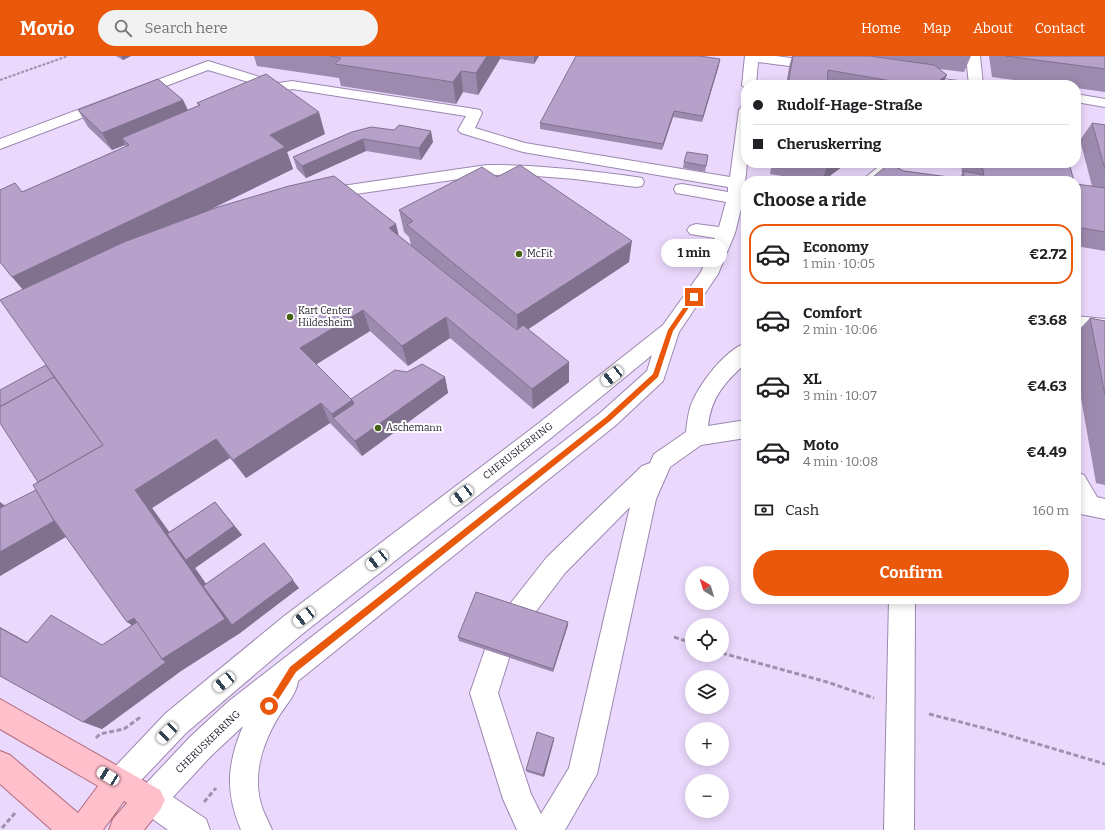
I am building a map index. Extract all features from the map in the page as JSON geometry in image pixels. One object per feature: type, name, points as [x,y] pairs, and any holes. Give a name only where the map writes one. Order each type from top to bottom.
[{"type":"main road","points":[[0,712],[150,800]]},
{"type":"main road","points":[[0,765],[75,830]]},
{"type":"main road","name":"CHERUSKERRING","points":[[84,830],[119,783]]},
{"type":"main road","name":"CHERUSKERRING","points":[[124,830],[150,800]]},
{"type":"street","points":[[750,80],[752,56],[836,69]]},
{"type":"street","points":[[973,56],[975,80]]},
{"type":"street","points":[[0,144],[208,65],[278,87]]},
{"type":"street","points":[[898,77],[920,80]]},
{"type":"street","points":[[241,102],[278,87],[292,85],[475,113],[466,130],[523,147],[739,194]]},
{"type":"street","points":[[1081,99],[1105,103]]},
{"type":"street","name":"CHERUSKERRING","points":[[119,783],[176,723],[280,636],[543,432],[670,330],[709,274],[726,233],[739,194],[741,168]]},
{"type":"street","points":[[876,176],[886,168]]},
{"type":"street","points":[[309,195],[488,170],[523,170],[616,178],[739,194]]},
{"type":"street","points":[[696,230],[726,233]]},
{"type":"street","points":[[1081,324],[1105,326]]},
{"type":"street","name":"CHERUSKERRING","points":[[150,800],[201,746],[223,726],[608,419],[656,375],[670,330]]},
{"type":"street","points":[[696,437],[702,402],[711,387],[728,367],[741,355]]},
{"type":"street","points":[[533,830],[518,799],[484,693],[504,632],[556,565],[662,461],[696,437],[741,430]]},
{"type":"street","points":[[548,830],[582,774],[644,499],[662,461]]},
{"type":"street","points":[[1081,491],[1090,506]]},
{"type":"street","points":[[899,830],[902,604]]},
{"type":"street","points":[[257,830],[251,821],[243,787],[250,742],[269,706],[293,670]]},
{"type":"street","points":[[150,800],[195,830]]},
{"type":"path","points":[[0,80],[68,56]]},
{"type":"path","points":[[674,637],[685,641]]},
{"type":"path","points":[[0,829],[5,830]]},
{"type":"building","points":[[330,56],[487,56],[476,73],[461,71],[453,82],[335,64],[341,58]]},
{"type":"building","points":[[576,56],[700,56],[720,59],[703,116],[674,111],[663,144],[540,123]]},
{"type":"building","points":[[793,56],[870,56],[934,65],[947,75],[940,80],[886,80],[828,70],[827,80],[789,80]]},
{"type":"building","points":[[1006,56],[1105,56],[1105,69]]},
{"type":"building","points":[[266,74],[319,112],[270,135],[285,147],[12,277],[0,262],[0,190],[15,183],[22,192],[129,145],[122,138],[200,105],[197,103]]},
{"type":"building","points":[[158,79],[183,100],[102,133],[78,110]]},
{"type":"building","points":[[1092,123],[1105,125],[1105,169]]},
{"type":"building","points":[[399,125],[431,131],[419,148],[363,139],[302,166],[293,157],[352,132],[371,127],[394,130]]},
{"type":"building","points":[[687,152],[708,155],[706,166],[684,162]]},
{"type":"building","name":"McFit","points":[[520,165],[632,241],[517,315],[407,225],[413,221],[399,210],[482,167],[497,177]]},
{"type":"building","points":[[884,168],[898,168],[904,171],[942,176],[874,176]]},
{"type":"building","points":[[982,168],[1070,168],[1073,176],[964,176],[963,171],[984,175]]},
{"type":"building","points":[[334,176],[396,224],[389,228],[517,330],[523,325],[569,362],[532,389],[446,317],[402,346],[363,310],[300,348],[352,400],[332,414],[321,403],[233,460],[216,439],[135,490],[225,619],[162,659],[134,618],[127,622],[51,516],[33,485],[103,445],[0,300],[124,242],[218,207],[289,186]]},
{"type":"building","points":[[1081,185],[1105,188],[1105,232],[1081,228]]},
{"type":"building","points":[[1090,318],[1105,321],[1105,395]]},
{"type":"building","points":[[422,364],[445,377],[355,441],[333,418],[354,404],[351,399],[395,370],[407,372]]},
{"type":"building","points":[[46,365],[54,377],[1,406],[0,405],[0,390]]},
{"type":"building","points":[[54,377],[103,445],[38,482],[0,423],[0,407]]},
{"type":"building","points":[[36,490],[54,521],[0,552],[0,508]]},
{"type":"building","points":[[215,502],[234,526],[186,560],[167,534]]},
{"type":"building","points":[[264,543],[293,580],[232,625],[203,586]]},
{"type":"building","points":[[476,592],[568,622],[553,669],[458,637]]},
{"type":"building","points":[[51,615],[102,645],[137,622],[162,659],[166,662],[83,722],[0,676],[0,628],[27,643]]},
{"type":"building","points":[[537,732],[554,738],[543,775],[526,770]]},
{"type":"place","name":"McFit","points":[[519,254]]},
{"type":"place","name":"Kart Center Hildesheim","points":[[290,317]]},
{"type":"place","name":"Aschemann","points":[[378,428]]},
{"type":"route","points":[[269,706],[293,670],[608,419],[656,375],[670,330],[694,297]]}]
